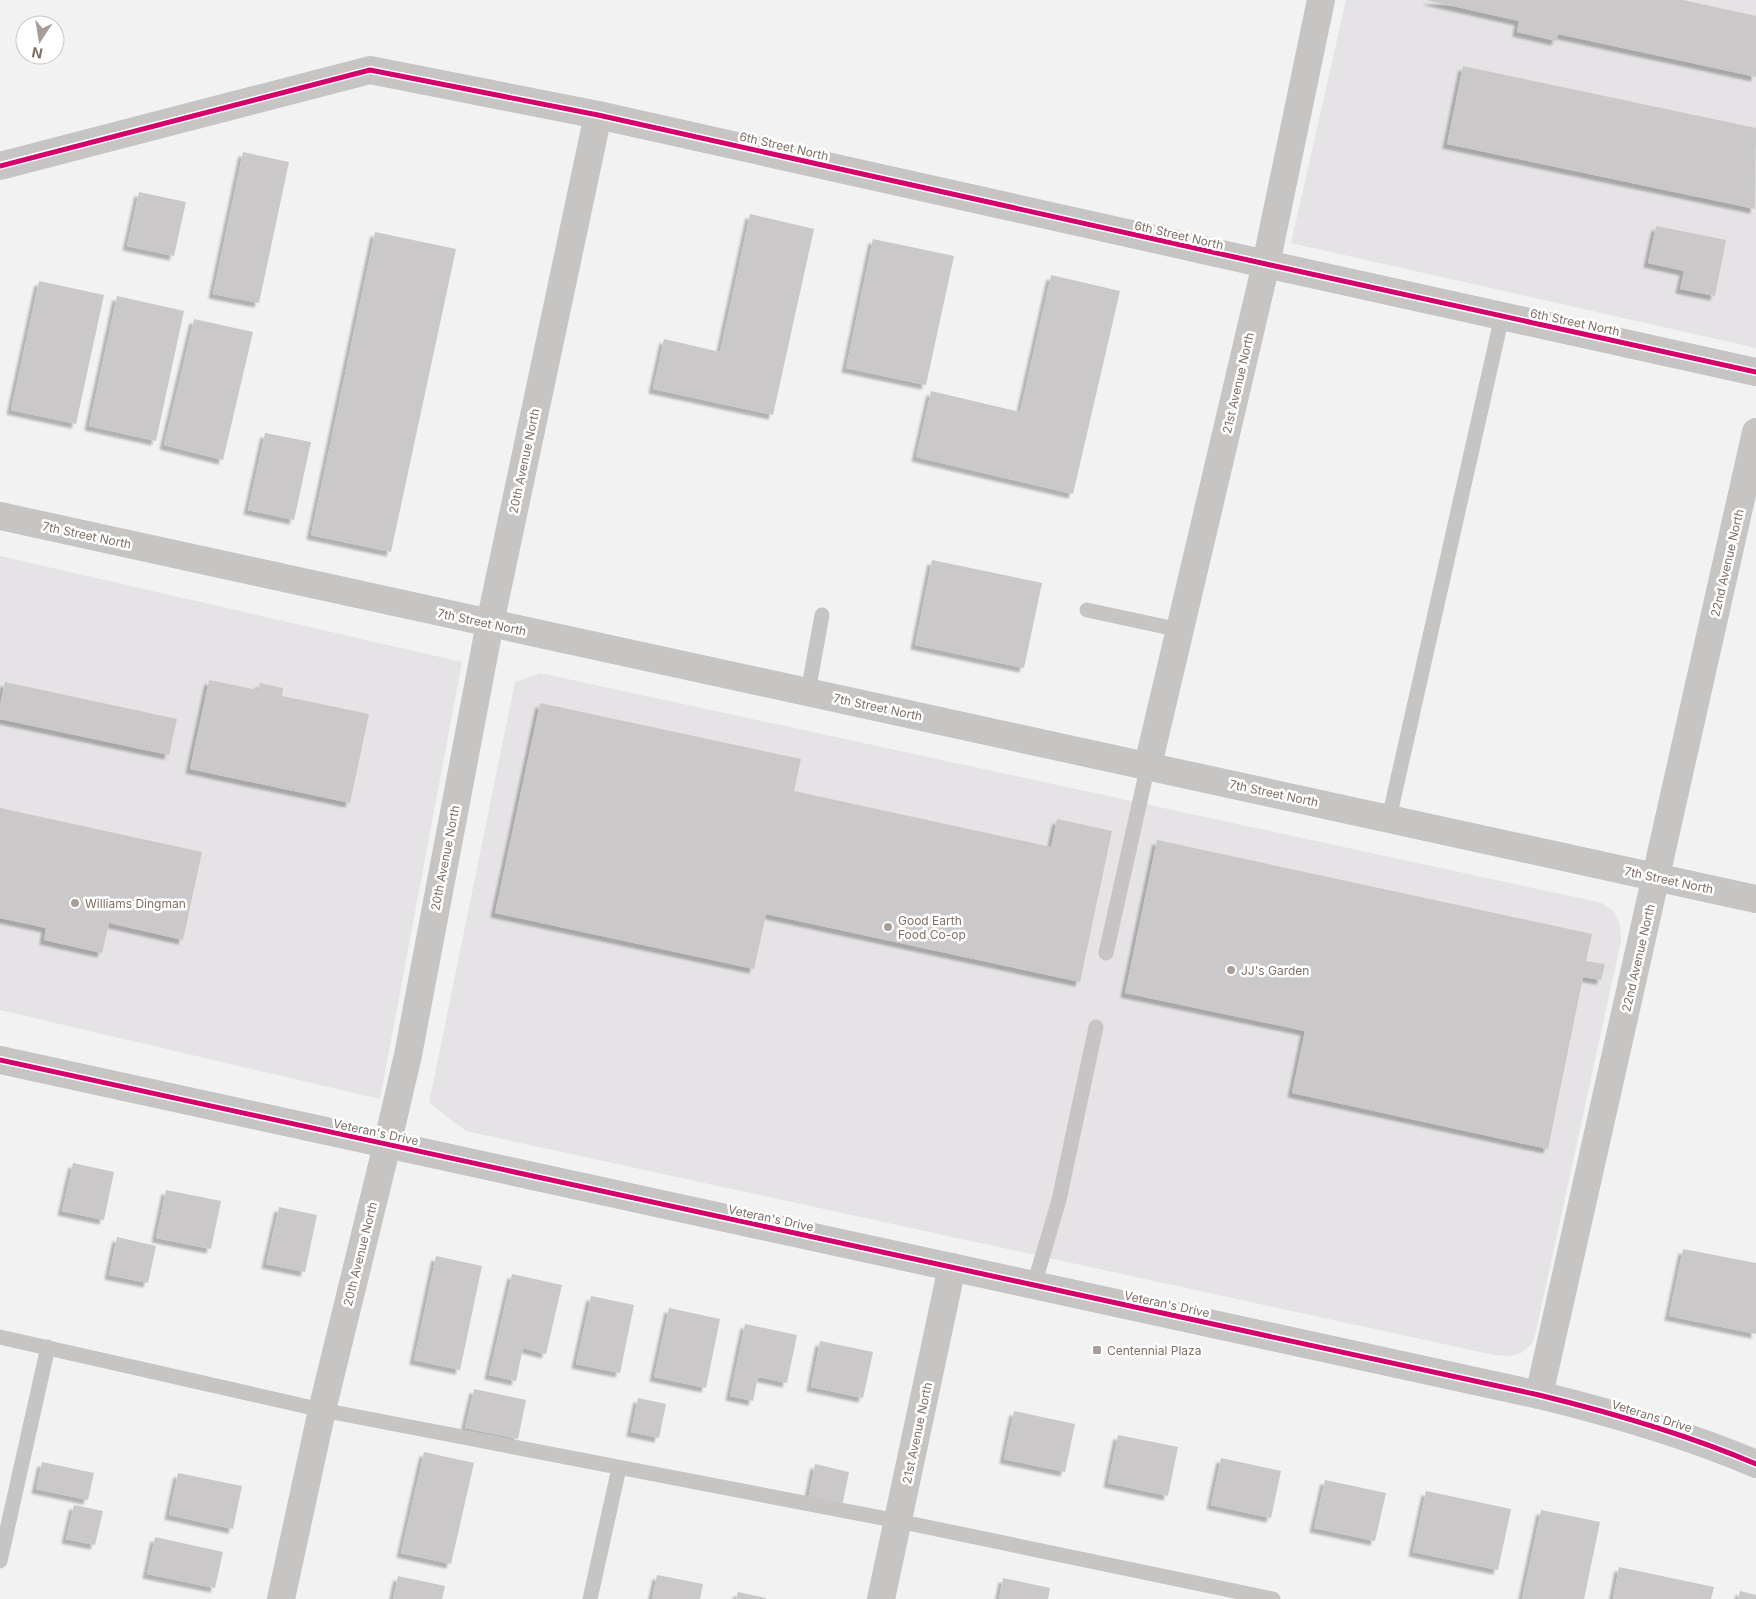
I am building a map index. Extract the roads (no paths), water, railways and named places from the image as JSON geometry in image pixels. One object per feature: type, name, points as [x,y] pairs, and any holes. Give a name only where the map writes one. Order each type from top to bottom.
[{"type":"street","name":"21st Avenue North","points":[[1148,765],[1266,264],[1321,0]]},
{"type":"street","name":"6th Street North","points":[[0,166],[370,70],[598,115],[1756,372]]},
{"type":"street","name":"20th Avenue North","points":[[281,1599],[322,1410],[387,1145],[409,1046],[490,623],[598,115]]},
{"type":"street","name":"22nd Avenue North","points":[[1539,1395],[1756,432]]},
{"type":"street","name":"7th Street North","points":[[0,516],[1756,899]]},
{"type":"street","name":"Veteran's Drive","points":[[0,1060],[1539,1395]]},
{"type":"street","name":"21st Avenue North","points":[[881,1599],[952,1267]]},
{"type":"street","name":"Veterans Drive","points":[[1539,1395],[1608,1412],[1667,1430],[1756,1464]]},
{"type":"lane","points":[[1388,818],[1502,316]]},
{"type":"lane","points":[[1087,610],[1180,630]]},
{"type":"lane","points":[[808,692],[822,615]]},
{"type":"lane","points":[[1106,953],[1148,765]]},
{"type":"lane","points":[[1034,1286],[1059,1200],[1096,1027]]},
{"type":"lane","points":[[0,1336],[322,1410],[898,1522],[1273,1599]]},
{"type":"lane","points":[[0,1561],[48,1347]]},
{"type":"lane","points":[[590,1599],[619,1468]]},
{"type":"place","name":"Williams Dingman","points":[[75,903]]},
{"type":"place","name":"Good Earth Food Co-op","points":[[888,927]]},
{"type":"place","name":"JJ's Garden","points":[[1231,970]]},
{"type":"place","name":"Centennial Plaza","points":[[1097,1350]]}]
